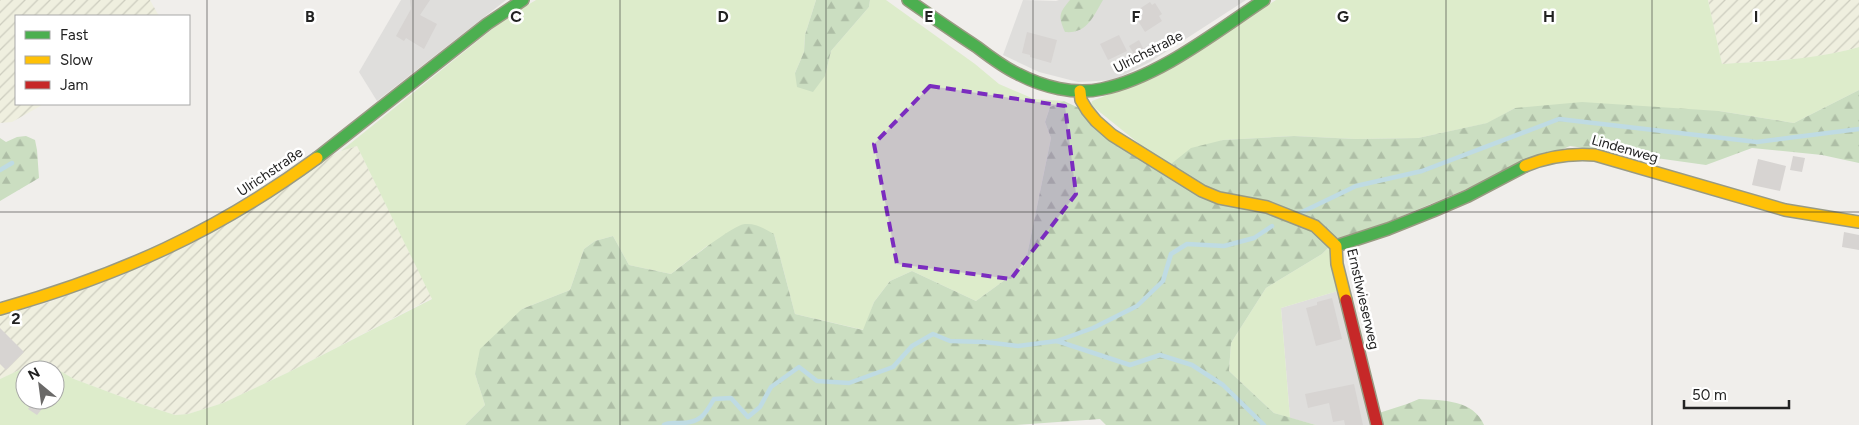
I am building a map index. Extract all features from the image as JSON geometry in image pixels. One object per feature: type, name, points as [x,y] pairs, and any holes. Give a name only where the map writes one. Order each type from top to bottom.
[{"type":"street","name":"Ulrichstraße","points":[[0,309],[56,294],[114,274],[157,255],[234,214],[298,172],[469,39],[523,0]]},
{"type":"street","name":"Ulrichstraße","points":[[908,0],[1017,74],[1041,84],[1080,91],[1100,90],[1122,84],[1146,73],[1174,58],[1264,0]]},
{"type":"street","name":"Ernstlwieserweg","points":[[1080,91],[1081,100],[1096,121],[1112,134],[1175,175],[1202,191],[1219,198],[1267,207],[1315,226],[1336,246],[1337,264],[1377,425]]},
{"type":"street","name":"Lindenweg","points":[[1336,246],[1403,223],[1457,201],[1511,172],[1548,156],[1579,152],[1785,210],[1859,222]]},
{"type":"highlighted area","points":[[930,86],[1065,106],[1076,194],[1011,279],[897,264],[874,144]]},
{"type":"shaded area","points":[[401,0],[506,0],[377,101],[359,72]]},
{"type":"shaded area","points":[[1023,0],[1246,0],[1150,62],[1114,80],[1078,82],[1039,72],[1003,55]]},
{"type":"shaded area","points":[[1341,290],[1373,425],[1316,425],[1290,418],[1281,308]]},
{"type":"green space","points":[[0,0],[150,0],[158,15],[15,15],[15,105],[42,105],[12,122],[0,123]]},
{"type":"green space","points":[[536,0],[816,0],[805,35],[804,52],[795,73],[825,76],[831,51],[869,7],[870,0],[886,0],[975,64],[999,84],[1034,99],[1064,101],[1050,107],[1045,122],[1051,138],[1025,265],[976,301],[912,271],[890,281],[874,302],[864,330],[795,314],[774,234],[707,246],[671,274],[629,265],[613,236],[595,241],[584,249],[570,290],[522,309],[475,374],[485,405],[465,425],[0,425],[0,379],[15,372],[15,410],[65,410],[65,374],[141,404],[175,415],[188,414],[223,403],[289,372],[432,299],[357,146],[341,151],[506,18]]},
{"type":"green space","points":[[816,0],[870,0],[869,7],[831,51],[825,76],[813,92],[797,87],[795,73],[804,52],[805,35]]},
{"type":"green space","points":[[1070,0],[1103,0],[1084,27],[1073,32],[1065,32],[1061,22],[1061,15]]},
{"type":"green space","points":[[1276,0],[1708,0],[1722,64],[1774,61],[1825,55],[1859,47],[1859,90],[1794,123],[1719,111],[1515,108],[1488,123],[1418,138],[1356,139],[1294,136],[1223,140],[1171,164],[1157,158],[1091,105],[1092,101],[1141,82]]},
{"type":"green space","points":[[1708,0],[1859,0],[1859,47],[1808,58],[1722,64]]},
{"type":"green space","points":[[1859,90],[1859,163],[1822,155],[1752,148],[1706,165],[1570,146],[1330,246],[1322,254],[1266,288],[1231,343],[1229,371],[1274,413],[1316,425],[1106,425],[1100,419],[1016,425],[465,425],[485,405],[475,374],[480,349],[522,309],[570,290],[584,249],[595,241],[613,236],[629,265],[671,274],[720,237],[739,226],[753,224],[774,234],[795,314],[863,330],[874,302],[890,281],[912,271],[976,301],[1025,265],[1051,138],[1045,122],[1050,107],[1064,101],[1081,109],[1171,164],[1191,148],[1223,140],[1294,136],[1356,139],[1418,138],[1487,123],[1515,108],[1582,102],[1719,111],[1794,123]]},
{"type":"green space","points":[[26,136],[35,140],[39,178],[0,201],[0,138],[6,142],[17,137]]},
{"type":"green space","points":[[357,146],[432,298],[289,372],[223,403],[188,414],[175,415],[74,379],[65,374],[65,360],[15,360],[15,372],[0,379],[0,315],[53,301],[341,151]]},
{"type":"green space","points":[[1330,246],[1341,290],[1281,308],[1290,418],[1274,413],[1229,371],[1231,343],[1266,288],[1322,254]]},
{"type":"green space","points":[[1419,399],[1447,401],[1465,406],[1479,417],[1484,425],[1382,425],[1379,413]]},
{"type":"building","points":[[410,0],[430,0],[420,15],[437,24],[424,49],[406,38],[404,41],[396,36],[411,9]]},
{"type":"building","points":[[1150,2],[1152,5],[1155,3],[1162,14],[1159,16],[1162,21],[1145,32],[1133,13]]},
{"type":"building","points":[[1027,32],[1057,40],[1051,63],[1022,53]]},
{"type":"building","points":[[1119,35],[1127,51],[1108,60],[1100,44]]},
{"type":"building","points":[[1139,40],[1145,52],[1136,57],[1129,46]]},
{"type":"building","points":[[1793,156],[1805,158],[1802,172],[1790,170]]},
{"type":"building","points":[[1758,159],[1786,166],[1780,191],[1752,185]]},
{"type":"building","points":[[1844,232],[1859,235],[1859,250],[1842,247]]},
{"type":"building","points":[[1332,298],[1342,339],[1316,346],[1306,308],[1317,305],[1317,302]]},
{"type":"building","points":[[0,328],[24,352],[6,370],[0,364]]},
{"type":"building","points":[[1354,384],[1363,425],[1345,425],[1344,420],[1333,422],[1329,403],[1308,408],[1305,394]]},
{"type":"building","points":[[30,410],[41,410],[37,415]]},
{"type":"waterway","points":[[1300,213],[1356,186],[1422,171],[1559,119],[1757,142],[1859,129]]},
{"type":"waterway","points":[[0,170],[12,163]]},
{"type":"waterway","points":[[1057,341],[1093,328],[1137,306],[1163,281],[1171,254],[1187,244],[1224,246],[1254,238],[1272,226]]},
{"type":"waterway","points":[[664,425],[697,420],[705,414],[714,399],[731,398],[748,417],[760,407],[771,387],[799,367],[817,381],[849,383],[893,367],[912,346],[933,334],[950,341],[985,342],[1018,346],[1057,341],[1130,365],[1160,355],[1192,365],[1223,385],[1264,425]]},
{"type":"traffic: fast","points":[[317,158],[487,24],[523,0]]},
{"type":"traffic: fast","points":[[908,0],[1012,71],[1048,86],[1081,91],[1102,89],[1144,75],[1207,39],[1264,0]]},
{"type":"traffic: fast","points":[[1336,246],[1388,229],[1433,211],[1468,196],[1525,166]]},
{"type":"traffic: slow","points":[[1080,91],[1081,100],[1087,110],[1112,135],[1202,191],[1219,198],[1267,207],[1315,226],[1336,246],[1337,264],[1346,300]]},
{"type":"traffic: slow","points":[[1525,166],[1560,156],[1577,154],[1595,155],[1785,210],[1859,222]]},
{"type":"traffic: slow","points":[[0,309],[86,281],[166,248],[242,208],[317,158]]},
{"type":"traffic: jam","points":[[1346,300],[1377,425]]}]
